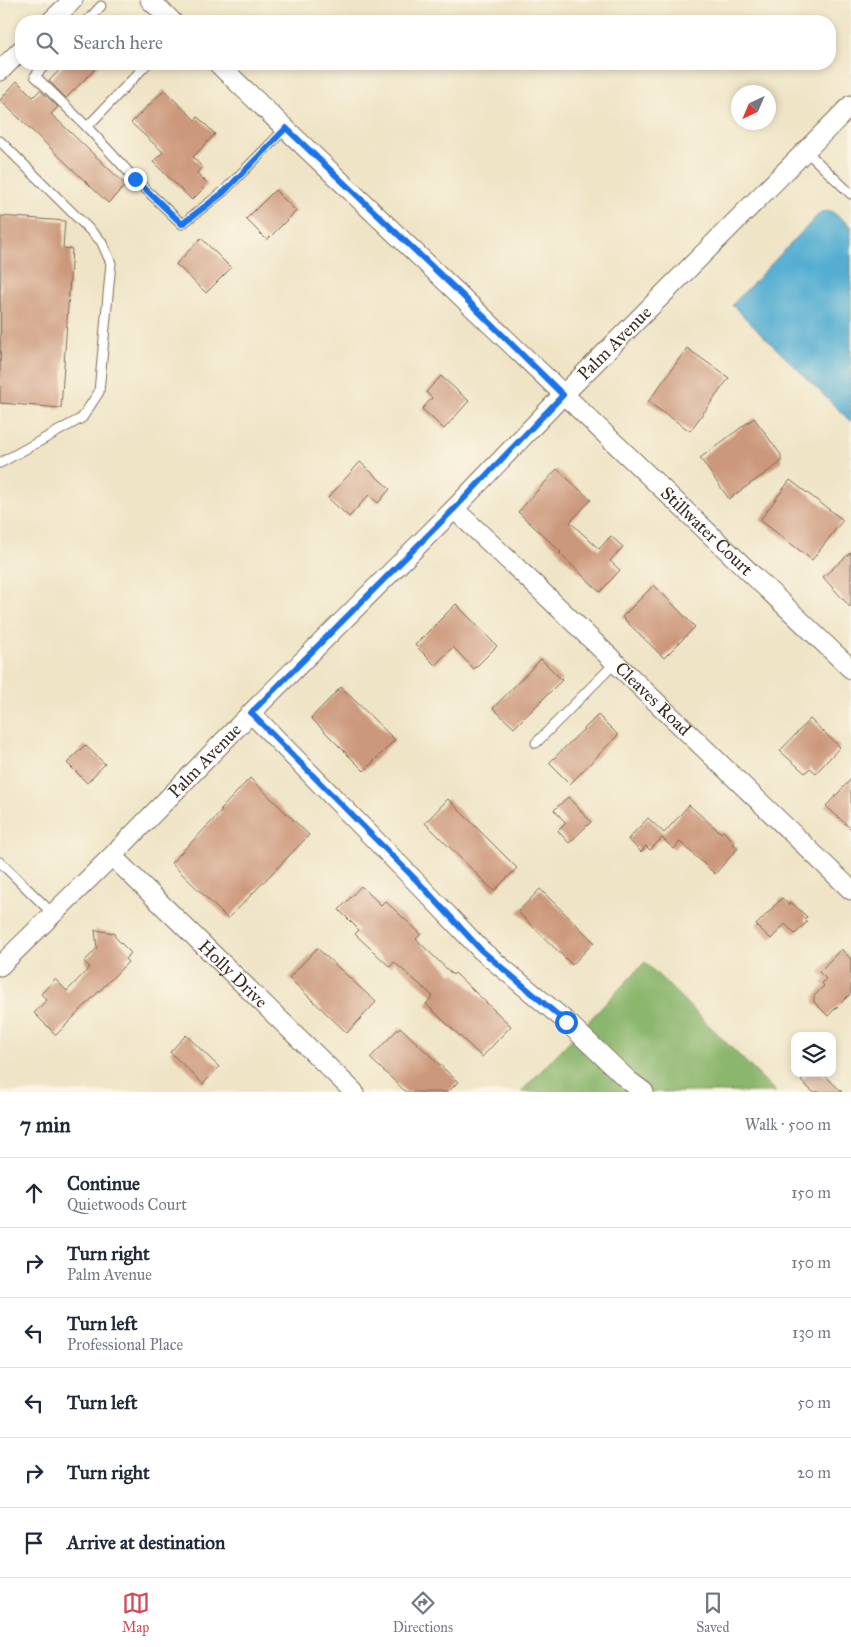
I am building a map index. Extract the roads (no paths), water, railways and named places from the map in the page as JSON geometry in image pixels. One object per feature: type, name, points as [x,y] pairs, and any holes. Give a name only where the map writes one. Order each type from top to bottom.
[{"type":"street","points":[[57,15],[73,0]]},
{"type":"street","points":[[150,0],[166,15]]},
{"type":"street","points":[[0,71],[15,56]]},
{"type":"street","name":"Stillwater Court","points":[[224,70],[463,296],[563,395],[641,467],[851,669]]},
{"type":"street","name":"Palm Avenue","points":[[0,966],[112,856],[454,509],[563,395],[851,105]]},
{"type":"street","name":"Cleaves Road","points":[[454,509],[616,662],[851,890]]},
{"type":"street","points":[[251,713],[424,888],[481,950],[531,991],[628,1080],[644,1092]]},
{"type":"street","name":"Holly Drive","points":[[112,856],[354,1092]]},
{"type":"lane","points":[[93,15],[101,6]]},
{"type":"lane","points":[[40,70],[35,76],[87,127],[135,179],[182,224],[224,192],[286,128]]},
{"type":"lane","points":[[87,127],[142,70]]},
{"type":"lane","points":[[0,141],[101,241],[112,262],[99,392],[82,418],[0,463]]},
{"type":"lane","points":[[806,150],[851,194]]},
{"type":"lane","points":[[536,743],[616,662]]},
{"type":"lane","points":[[0,862],[53,914]]},
{"type":"water","points":[[831,211],[851,226],[851,422],[732,305],[821,212]]}]
